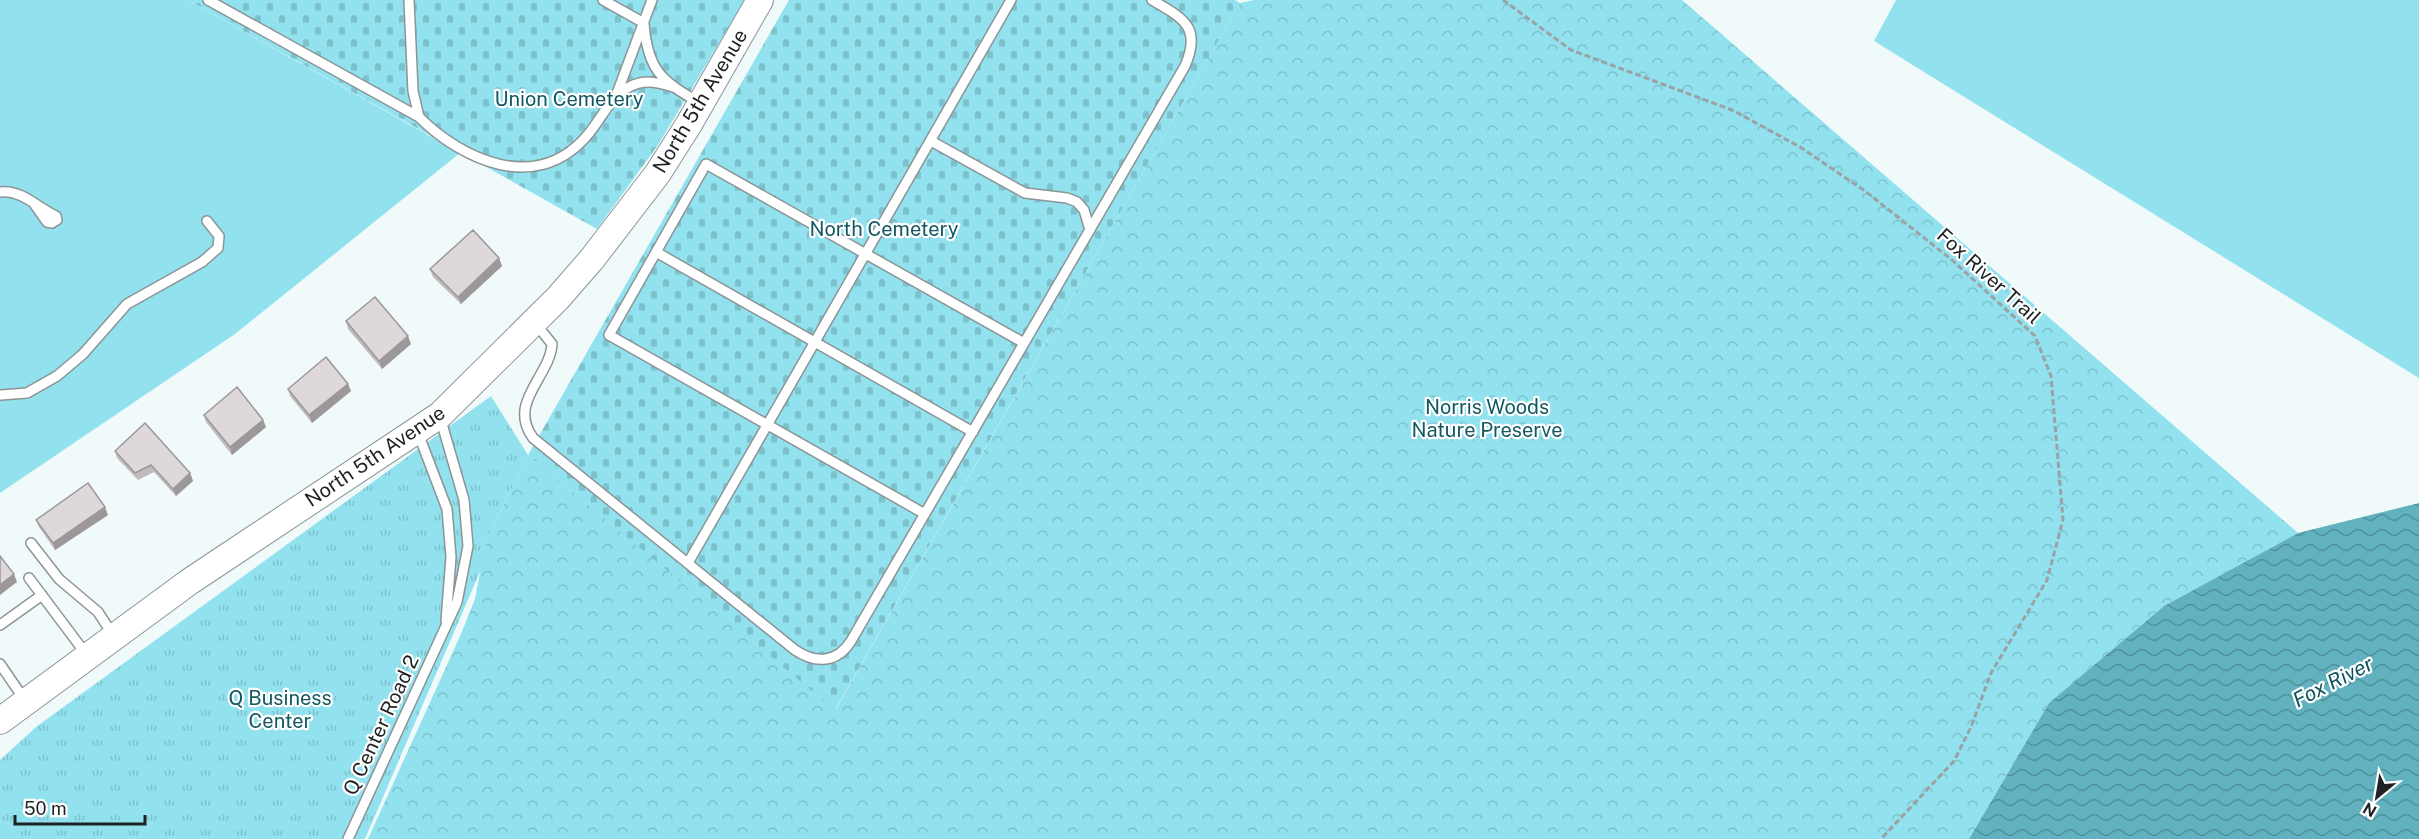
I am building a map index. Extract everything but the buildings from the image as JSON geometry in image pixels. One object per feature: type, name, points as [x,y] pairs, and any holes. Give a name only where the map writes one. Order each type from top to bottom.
[{"type":"main road","name":"North 5th Avenue","points":[[0,721],[189,582],[440,415],[534,322],[592,259],[626,215],[658,172],[760,0]]},
{"type":"lane","points":[[208,0],[419,117],[441,136],[487,162],[501,166],[530,167],[544,164],[573,150],[594,128],[616,96],[652,0]]},
{"type":"lane","points":[[409,0],[413,91],[419,117]]},
{"type":"lane","points":[[603,0],[644,23]]},
{"type":"lane","points":[[688,563],[1011,0]]},
{"type":"lane","points":[[534,322],[549,339],[551,350],[527,402],[525,421],[528,431],[536,440],[795,650],[812,660],[830,659],[846,649],[852,641],[1189,56],[1191,30],[1186,22],[1152,0]]},
{"type":"lane","points":[[644,23],[649,55],[655,68],[673,87]]},
{"type":"lane","points":[[616,96],[627,88],[644,81],[673,87],[701,103]]},
{"type":"lane","points":[[931,141],[1025,193],[1066,198],[1077,202],[1084,210],[1090,230]]},
{"type":"lane","points":[[925,514],[609,335],[706,164],[1024,343]]},
{"type":"lane","points":[[0,192],[16,194],[35,205]]},
{"type":"lane","points":[[1,395],[27,393],[57,376],[83,354],[127,304],[202,262],[218,248],[219,236],[207,221]]},
{"type":"lane","points":[[656,252],[973,432]]},
{"type":"lane","name":"Q Center Road 2","points":[[348,839],[457,602],[468,546],[464,500],[440,415]]},
{"type":"lane","points":[[418,431],[447,509],[451,557],[446,626]]},
{"type":"lane","points":[[31,543],[59,579],[98,612],[114,637]]},
{"type":"lane","points":[[29,578],[87,656]]},
{"type":"lane","points":[[0,625],[42,595]]},
{"type":"lane","points":[[0,664],[26,701]]},
{"type":"path","name":"Fox River Trail","points":[[1503,0],[1571,50],[1732,110],[1800,147],[1865,191],[1953,260],[2035,336],[2051,376],[2063,520],[2047,580],[1990,673],[1971,727],[1954,761],[1881,839]]},
{"type":"green space","points":[[0,0],[188,0],[460,153],[235,334],[0,493]]},
{"type":"green space","name":"Union Cemetery","points":[[188,0],[745,0],[658,145],[597,229]]},
{"type":"green space","name":"North Cemetery","points":[[789,0],[1235,0],[1240,3],[835,710],[528,455]]},
{"type":"green space","name":"Norris Woods Nature Preserve","points":[[1254,0],[1682,0],[2298,533],[2164,606],[2049,703],[1969,839],[368,839],[461,634],[475,599],[486,541],[528,455],[836,709],[1240,3]]},
{"type":"green space","points":[[1896,0],[2419,0],[2419,378],[1874,41]]},
{"type":"green space","name":"Q Business Center","points":[[491,396],[528,455],[486,541],[482,567],[365,839],[0,839],[0,760],[36,727]]},
{"type":"water","name":"Fox River","points":[[2419,503],[2419,839],[1969,839],[2049,703],[2164,606],[2298,533]]}]
